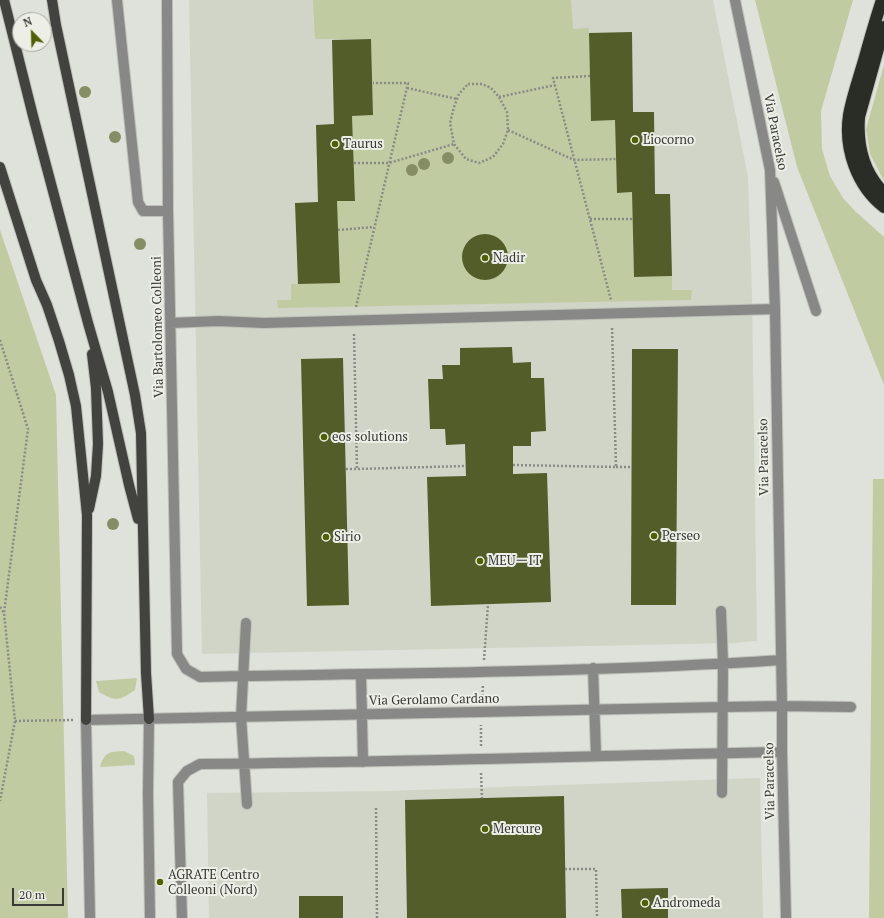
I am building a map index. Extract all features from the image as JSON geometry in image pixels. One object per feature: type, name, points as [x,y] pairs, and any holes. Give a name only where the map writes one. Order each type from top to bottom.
[{"type":"highway","points":[[882,0],[852,102],[848,128],[848,142],[861,181],[869,193],[884,207]]},
{"type":"highway","points":[[884,27],[859,116],[858,127],[861,152],[865,163],[871,176],[884,193]]},
{"type":"main road","points":[[4,0],[33,116],[88,323],[108,392],[129,485],[143,534]]},
{"type":"main road","points":[[52,0],[59,41],[135,395],[141,433],[149,718]]},
{"type":"main road","points":[[0,167],[36,280],[47,305],[69,376],[78,423],[87,514],[86,720]]},
{"type":"main road","points":[[87,514],[96,476],[98,444],[96,388],[88,323]]},
{"type":"street","points":[[117,0],[138,202],[143,211],[168,211]]},
{"type":"street","name":"Via Bartolomeo Colleoni","points":[[167,0],[168,211],[177,654],[186,669],[200,677],[243,676]]},
{"type":"street","name":"Via Paracelso","points":[[735,0],[770,170],[775,309],[786,918]]},
{"type":"street","points":[[770,170],[816,311]]},
{"type":"street","points":[[171,323],[218,321],[264,323],[354,321],[775,309]]},
{"type":"street","points":[[721,611],[723,663],[722,793]]},
{"type":"street","points":[[246,623],[241,717],[247,804]]},
{"type":"street","points":[[243,676],[593,668],[781,660]]},
{"type":"street","points":[[593,668],[596,755]]},
{"type":"street","points":[[361,674],[363,762]]},
{"type":"street","name":"Via Gerolamo Cardano","points":[[86,720],[723,707],[852,707]]},
{"type":"street","points":[[149,718],[148,793],[150,918]]},
{"type":"street","points":[[86,720],[90,918]]},
{"type":"street","points":[[182,918],[178,782],[187,771],[200,764],[363,762],[596,755],[782,752]]},
{"type":"path","points":[[590,76],[553,78],[611,302],[616,467]]},
{"type":"path","points":[[357,469],[354,321],[374,227],[408,83],[372,83]]},
{"type":"path","points":[[468,84],[482,84],[491,88],[499,97],[507,112],[508,130],[503,144],[493,157],[479,163],[466,159],[454,144],[450,124],[457,99],[468,84]]},
{"type":"path","points":[[499,97],[555,85]]},
{"type":"path","points":[[407,88],[457,99]]},
{"type":"path","points":[[508,130],[574,160],[616,159]]},
{"type":"path","points":[[354,163],[389,163],[454,144]]},
{"type":"path","points":[[590,219],[633,219]]},
{"type":"path","points":[[338,230],[374,227]]},
{"type":"path","points":[[0,340],[28,429],[4,613],[15,721],[0,801]]},
{"type":"path","points":[[513,465],[632,467]]},
{"type":"path","points":[[346,469],[465,466]]},
{"type":"path","points":[[0,607],[4,613]]},
{"type":"path","points":[[15,721],[86,720]]},
{"type":"path","points":[[376,808],[377,918]]},
{"type":"path","points":[[565,869],[596,869],[597,918]]},
{"type":"shaded area","points":[[189,0],[713,0],[748,177],[752,294],[757,641],[734,643],[202,654]]},
{"type":"shaded area","points":[[760,778],[763,918],[209,918],[207,793],[386,791]]},
{"type":"green space","points":[[313,0],[571,0],[573,29],[589,28],[591,121],[615,120],[617,193],[632,192],[634,277],[672,276],[672,290],[692,290],[691,300],[278,308],[277,300],[291,300],[291,284],[339,282],[337,201],[355,200],[352,116],[373,115],[371,39],[315,39]]},
{"type":"green space","points":[[755,0],[853,0],[821,111],[822,149],[830,176],[843,198],[884,237],[884,385],[797,167]]},
{"type":"green space","points":[[884,65],[884,181],[870,154],[866,129]]},
{"type":"green space","points":[[0,230],[56,395],[68,918],[0,918]]},
{"type":"green space","points":[[873,479],[884,479],[884,918],[869,918]]},
{"type":"green space","points":[[137,678],[135,690],[117,699],[99,692],[96,681]]},
{"type":"green space","points":[[124,751],[134,756],[135,765],[100,767],[108,753]]},
{"type":"building","name":"Liocorno","points":[[632,32],[633,112],[654,112],[655,194],[670,194],[672,276],[634,277],[632,192],[617,193],[615,120],[591,121],[589,33]]},
{"type":"building","name":"Taurus","points":[[371,39],[373,115],[352,116],[355,201],[337,201],[340,283],[298,284],[295,203],[318,202],[316,125],[334,124],[332,40]]},
{"type":"building","name":"Nadir","points":[[485,234],[498,238],[504,244],[508,257],[504,270],[498,276],[485,280],[472,276],[466,270],[462,257],[466,244],[472,238]]},
{"type":"building","points":[[512,347],[513,363],[531,362],[531,378],[544,378],[546,431],[531,432],[531,446],[513,446],[513,474],[547,473],[551,602],[431,606],[427,477],[466,476],[465,444],[446,445],[445,429],[430,429],[428,379],[443,379],[442,365],[460,365],[460,348]]},
{"type":"building","name":"Perseo","points":[[632,349],[678,349],[676,605],[631,605]]},
{"type":"building","name":"Sirio","points":[[343,358],[349,605],[307,606],[301,359]]},
{"type":"building","points":[[564,796],[566,918],[407,918],[405,800]]},
{"type":"building","name":"Andromeda","points":[[668,888],[668,918],[622,918],[621,889]]},
{"type":"building","points":[[299,896],[343,896],[343,918],[299,918]]},
{"type":"place","name":"Liocorno","points":[[635,140]]},
{"type":"place","name":"Taurus","points":[[335,144]]},
{"type":"place","name":"Nadir","points":[[485,258]]},
{"type":"place","name":"eos solutions","points":[[324,437]]},
{"type":"place","name":"Perseo","points":[[654,536]]},
{"type":"place","name":"Sirio","points":[[326,537]]},
{"type":"place","name":"MEUーIT","points":[[480,561]]},
{"type":"place","name":"Mercure","points":[[485,829]]},
{"type":"place","name":"AGRATE Centro Colleoni (Nord)","points":[[160,882]]},
{"type":"place","name":"Andromeda","points":[[645,903]]}]
